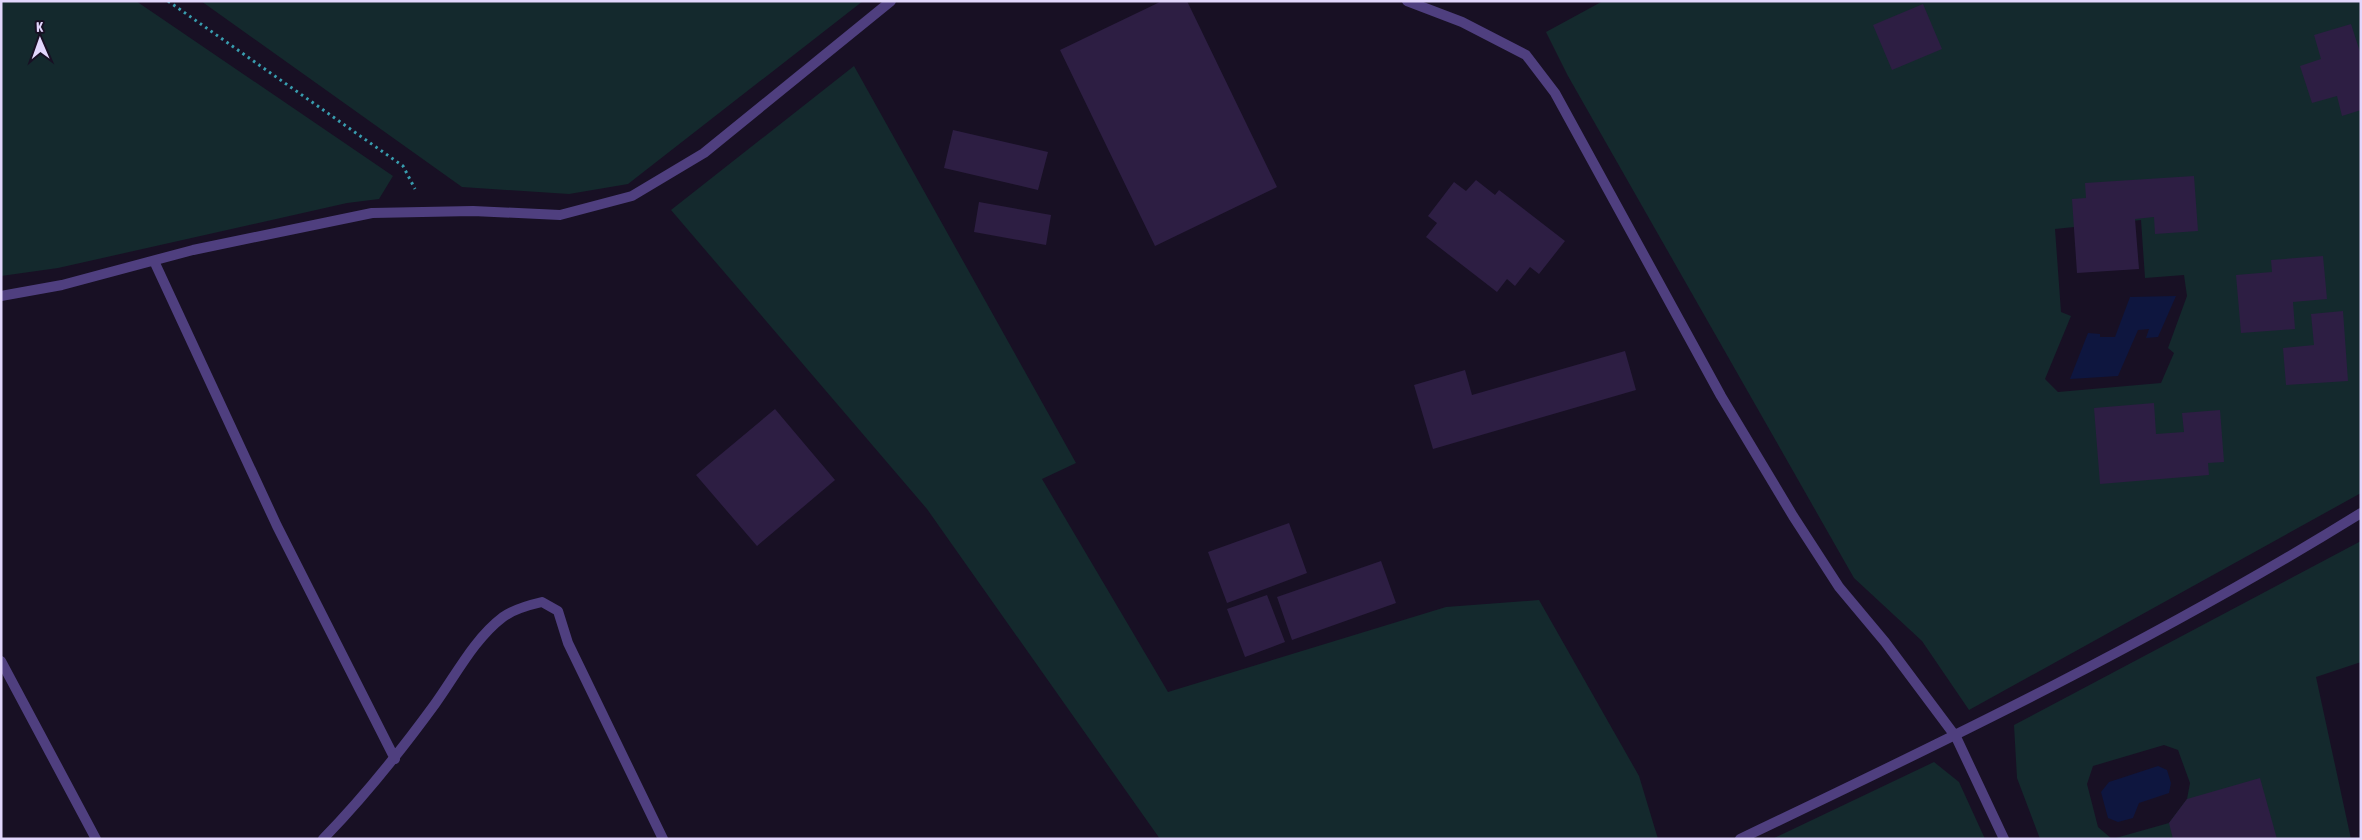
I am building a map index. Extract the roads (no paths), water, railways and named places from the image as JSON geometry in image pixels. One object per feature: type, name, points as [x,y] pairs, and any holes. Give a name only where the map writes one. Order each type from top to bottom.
[{"type":"street","points":[[1,296],[62,285],[193,250],[372,213],[474,211],[560,215],[632,196],[704,153],[891,1]]},
{"type":"street","points":[[1407,1],[1462,22],[1526,55],[1556,93],[1721,396],[1793,516],[1839,587],[1891,649],[1956,737],[2004,839]]},
{"type":"street","points":[[154,260],[277,526],[395,759]]},
{"type":"street","points":[[1740,839],[1956,737],[2039,694],[2205,604],[2361,513]]},
{"type":"street","points":[[323,839],[362,799],[395,759],[481,639],[504,617],[525,606],[542,602],[558,611],[568,644],[663,839]]},
{"type":"street","points":[[1,661],[96,839]]}]
